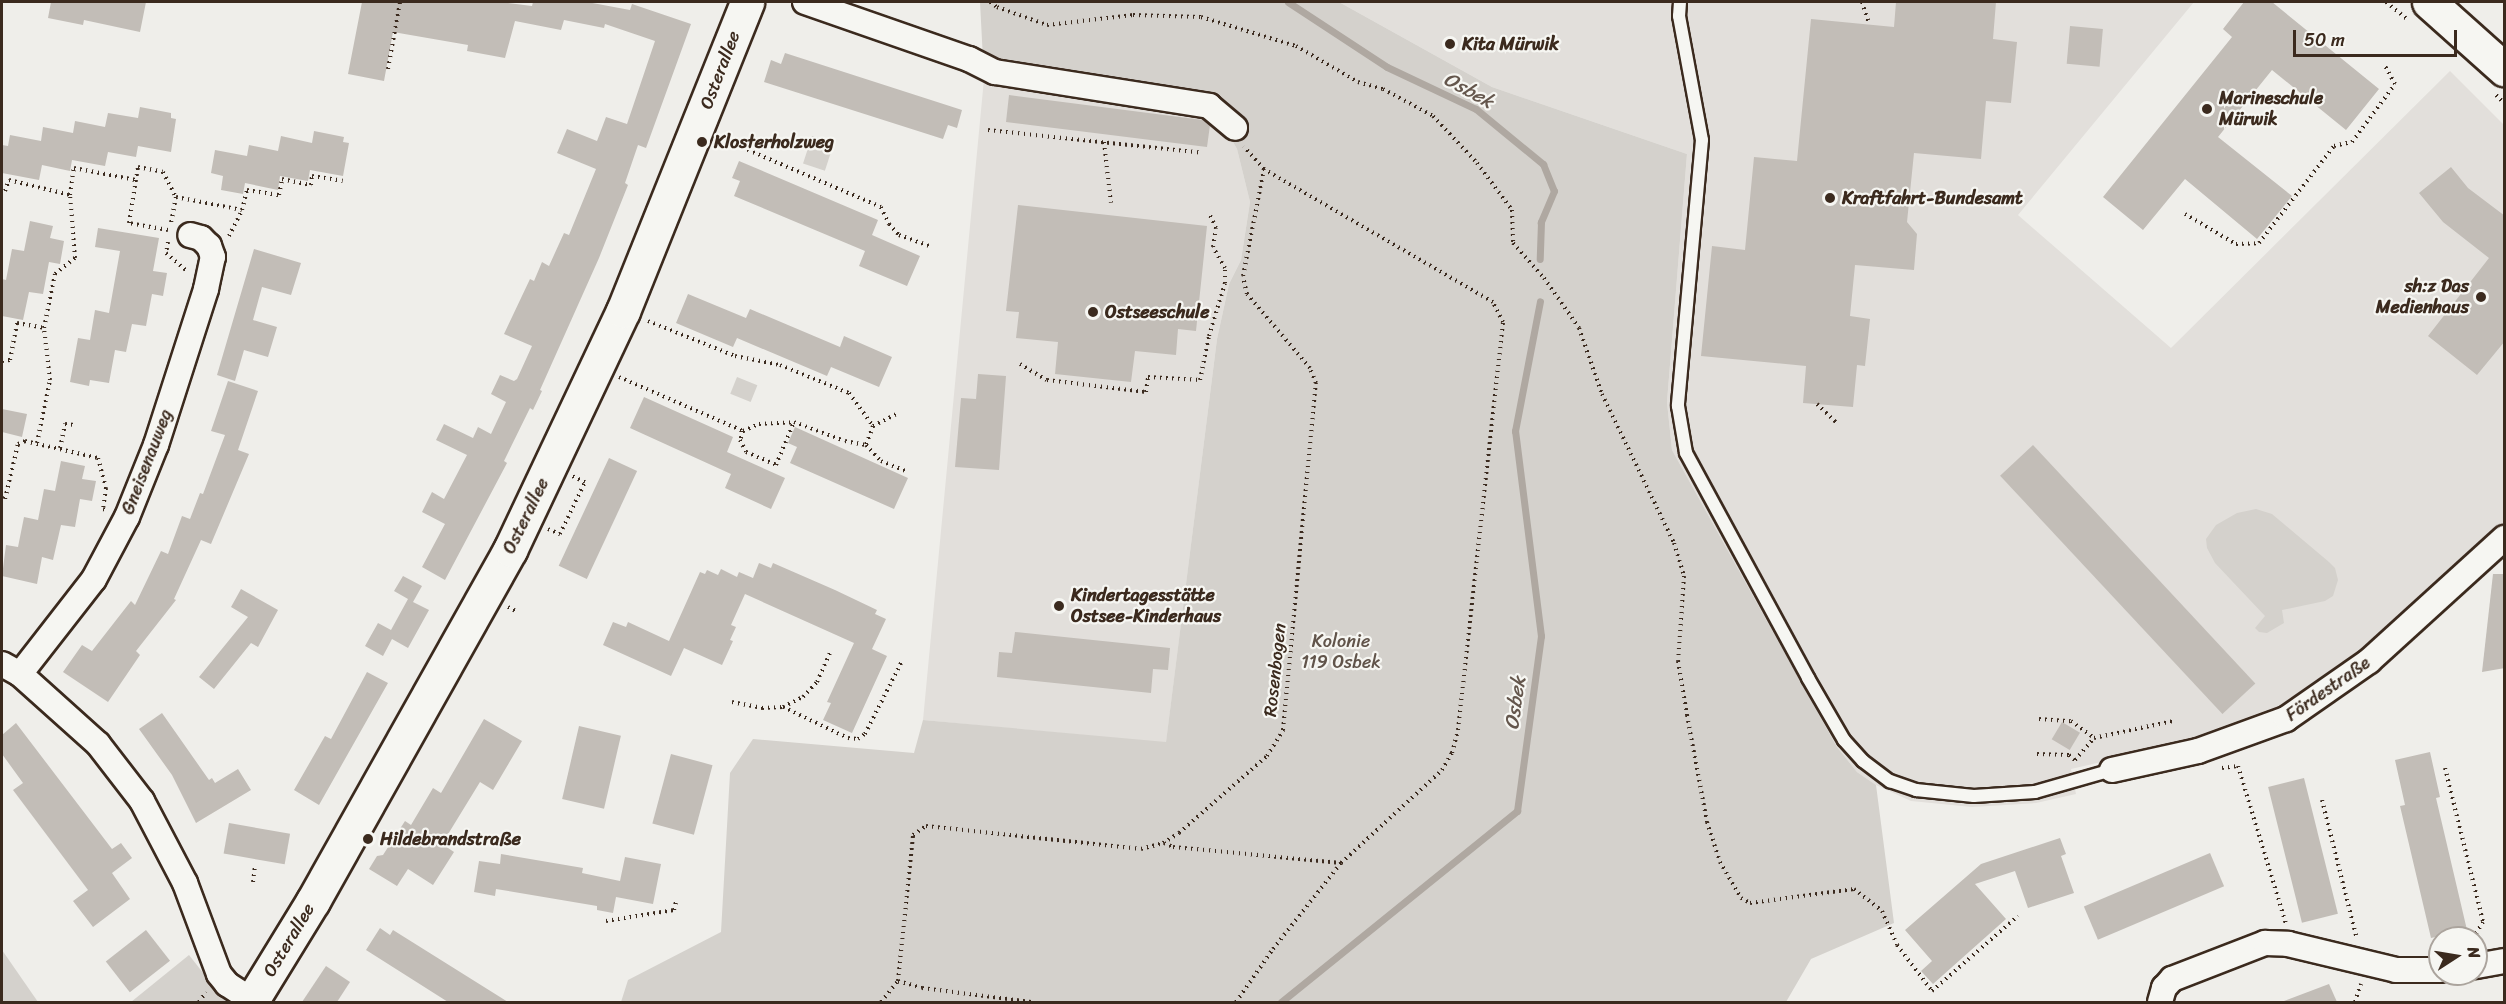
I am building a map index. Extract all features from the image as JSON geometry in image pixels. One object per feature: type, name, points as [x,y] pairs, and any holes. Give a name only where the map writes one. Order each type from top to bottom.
[{"type":"street","name":"Osterallee","points":[[252,1001],[325,880],[506,559],[622,311],[698,128],[747,2]]},
{"type":"street","points":[[805,2],[969,59],[994,72],[1209,106],[1235,128]]},
{"type":"street","points":[[2429,2],[2505,69]]},
{"type":"street","name":"Gneisenauweg","points":[[11,669],[94,579],[127,517],[156,446],[206,289],[213,257],[209,246],[201,238],[189,235]]},
{"type":"street","name":"Fördestraße","points":[[2112,770],[2198,750],[2286,720],[2369,661],[2505,538]]},
{"type":"street","points":[[11,669],[98,744],[142,801],[185,883],[219,974],[227,984],[252,1001]]},
{"type":"street","points":[[2162,995],[2172,978],[2265,943],[2288,944],[2364,964],[2396,969],[2428,970]]},
{"type":"street","points":[[2488,964],[2505,961]]},
{"type":"lane","points":[[1680,2],[1679,16],[1702,140],[1678,406],[1686,453],[1808,678],[1844,740],[1863,761],[1890,781],[1916,790],[1974,796],[2035,792],[2112,770]]},
{"type":"path","points":[[388,69],[400,2]]},
{"type":"path","points":[[990,2],[997,7],[1047,25],[1133,15],[1201,17],[1296,46],[1358,82],[1383,89],[1433,116],[1477,164],[1512,210],[1513,243],[1544,279],[1579,328],[1602,394],[1674,543],[1684,576],[1678,661],[1686,715],[1707,822],[1720,862],[1741,898],[1750,903],[1854,889],[1882,911],[1897,945],[1932,991],[2018,916]]},
{"type":"path","points":[[1862,2],[1869,24]]},
{"type":"path","points":[[2185,214],[2236,244],[2259,243],[2334,146],[2352,142],[2395,84],[2384,64]]},
{"type":"path","points":[[698,128],[881,207],[898,235],[932,247]]},
{"type":"path","points":[[1235,128],[1250,157],[1264,169],[1493,302],[1503,322],[1458,730],[1452,753],[1436,776],[1341,863],[1273,949],[1236,1002]]},
{"type":"path","points":[[988,130],[1202,153]]},
{"type":"path","points":[[1104,142],[1111,203]]},
{"type":"path","points":[[138,167],[129,223],[189,235]]},
{"type":"path","points":[[37,443],[50,380],[44,328],[55,274],[75,258],[70,195],[74,168],[136,180]]},
{"type":"path","name":"Rosenbogen","points":[[898,981],[913,835],[926,826],[1141,849],[1163,843],[1179,832],[1267,756],[1283,730],[1316,383],[1310,368],[1247,294],[1243,276],[1264,169]]},
{"type":"path","points":[[176,197],[242,210],[247,190],[279,195],[282,179],[311,185],[312,176],[343,181]]},
{"type":"path","points":[[2,191],[5,191],[9,180],[70,195]]},
{"type":"path","points":[[1020,364],[1047,380],[1146,392],[1148,377],[1200,380],[1209,336],[1225,283],[1225,268],[1213,247],[1216,228],[1209,213]]},
{"type":"path","points":[[622,311],[735,357],[780,365],[849,393],[873,426]]},
{"type":"path","points":[[2,361],[10,360],[17,323],[44,328]]},
{"type":"path","points":[[597,367],[743,431],[759,424],[794,422],[844,441],[866,445],[881,461],[908,472]]},
{"type":"path","points":[[1816,404],[1838,424]]},
{"type":"path","points":[[866,445],[873,426],[899,413]]},
{"type":"path","points":[[743,431],[740,440],[746,452],[776,465],[794,422]]},
{"type":"path","points":[[60,448],[65,424],[75,425]]},
{"type":"path","points":[[2,498],[5,499],[18,444],[37,443],[98,458],[106,488],[103,509],[127,517]]},
{"type":"path","points":[[526,517],[560,534],[585,482]]},
{"type":"path","points":[[732,702],[762,708],[783,707],[803,697],[817,682],[830,654]]},
{"type":"path","points":[[783,707],[848,738],[858,739],[866,734],[902,661]]},
{"type":"path","points":[[2039,719],[2071,721],[2094,738]]},
{"type":"path","points":[[2037,754],[2069,755],[2075,760],[2094,738],[2173,722]]},
{"type":"path","points":[[2238,766],[2289,933],[2288,944]]},
{"type":"path","points":[[2445,768],[2483,922],[2480,926]]},
{"type":"path","points":[[2322,800],[2364,964]]},
{"type":"path","points":[[1163,843],[1173,847],[1341,863]]},
{"type":"path","points":[[253,882],[255,866]]},
{"type":"path","points":[[606,921],[674,910],[676,901]]},
{"type":"path","points":[[881,1002],[898,981],[922,988],[1031,1002]]},
{"type":"shaded area","points":[[1339,2],[2194,2],[2018,215],[2171,348],[2450,71],[2504,125],[2504,528],[2362,652],[2312,689],[2277,711],[2218,735],[2071,769],[2076,794],[2036,803],[1972,807],[1911,801],[1876,785],[1857,772],[1837,747],[1672,450],[1667,402],[1687,154],[1492,87]]},
{"type":"shaded area","name":"Ostseeschule","points":[[984,79],[1218,116],[1237,149],[1250,202],[1241,260],[1229,284],[1217,339],[1166,743],[923,720]]},
{"type":"green space","name":"Kolonie 119 Osbek","points":[[980,2],[1339,2],[1492,87],[1687,154],[1667,402],[1672,450],[1837,747],[1857,772],[1876,785],[1894,923],[1811,959],[1786,1002],[621,1002],[628,980],[721,932],[730,773],[753,739],[914,753],[923,720],[1166,742],[1217,339],[1229,284],[1241,260],[1250,202],[1237,149],[1218,116],[984,79]]},
{"type":"green space","points":[[812,136],[834,143],[825,171],[803,164]]},
{"type":"green space","points":[[737,377],[757,385],[751,402],[730,394]]},
{"type":"green space","points":[[2256,509],[2272,514],[2329,562],[2335,568],[2338,580],[2333,596],[2325,601],[2282,610],[2284,623],[2267,633],[2259,632],[2255,628],[2265,616],[2215,563],[2207,548],[2206,539],[2216,525],[2237,513]]},
{"type":"green space","points":[[2,950],[38,1002],[2,1002]]},
{"type":"green space","points":[[189,955],[226,1002],[131,1002]]},
{"type":"building","points":[[51,2],[146,2],[140,32],[84,20],[83,25],[48,18]]},
{"type":"building","points":[[362,2],[500,2],[532,6],[533,2],[587,2],[630,10],[632,4],[691,24],[646,148],[638,145],[625,183],[628,185],[599,258],[540,390],[542,391],[533,410],[530,408],[504,461],[507,463],[445,580],[422,567],[445,524],[422,512],[432,492],[444,499],[467,455],[436,440],[444,424],[473,438],[478,427],[491,434],[506,402],[491,394],[500,375],[514,381],[517,379],[532,346],[504,334],[530,279],[534,281],[542,262],[549,266],[564,233],[569,235],[596,169],[557,153],[567,129],[597,141],[606,117],[627,124],[655,41],[605,24],[604,28],[564,20],[561,30],[515,21],[505,58],[467,51],[468,45],[393,32],[384,81],[348,74]]},
{"type":"building","name":"Kraftfahrt-Bundesamt","points":[[1896,2],[1996,2],[1993,39],[2017,42],[2011,103],[1986,101],[1981,159],[1914,153],[1907,222],[1917,234],[1914,270],[1855,265],[1850,316],[1870,319],[1865,366],[1857,365],[1853,407],[1803,403],[1806,366],[1701,356],[1712,246],[1745,250],[1754,157],[1797,161],[1811,19],[1894,27]]},
{"type":"building","name":"Marineschule Mürwik","points":[[2244,2],[2272,2],[2379,89],[2346,130],[2272,70],[2218,137],[2292,196],[2257,239],[2185,179],[2143,230],[2103,197],[2232,37],[2223,29]]},
{"type":"building","points":[[2070,26],[2103,29],[2100,67],[2067,64]]},
{"type":"building","points":[[785,53],[962,110],[957,128],[948,125],[943,139],[764,82],[771,60],[781,64]]},
{"type":"building","points":[[1009,95],[1203,120],[1210,125],[1207,147],[1006,122]]},
{"type":"building","points":[[140,107],[171,113],[171,118],[176,119],[171,152],[138,146],[136,157],[108,152],[105,166],[72,160],[70,171],[42,165],[39,180],[2,173],[2,145],[8,146],[10,135],[41,141],[43,127],[73,133],[75,121],[105,127],[108,113],[138,118]]},
{"type":"building","points":[[314,131],[344,137],[343,142],[349,143],[343,176],[310,170],[308,181],[280,176],[278,190],[245,183],[243,194],[221,190],[223,176],[211,173],[215,150],[247,156],[249,145],[278,151],[281,136],[312,143]]},
{"type":"building","points":[[739,161],[878,220],[872,235],[920,256],[907,286],[859,266],[865,251],[734,196],[740,181],[732,178]]},
{"type":"building","name":"sh:z Das Medienhaus","points":[[2451,167],[2468,188],[2505,216],[2505,341],[2477,375],[2428,336],[2489,258],[2443,222],[2419,193]]},
{"type":"building","points":[[1018,205],[1207,226],[1196,331],[1178,329],[1176,355],[1135,351],[1131,382],[1055,374],[1058,342],[1016,338],[1019,312],[1006,311]]},
{"type":"building","points":[[30,221],[53,226],[50,238],[64,241],[60,264],[49,262],[43,294],[29,292],[23,320],[2,316],[2,279],[6,280],[12,249],[24,251]]},
{"type":"building","points":[[98,228],[159,238],[153,271],[167,273],[163,296],[152,294],[146,326],[132,324],[126,352],[115,350],[109,383],[90,380],[89,386],[70,382],[78,338],[90,340],[95,310],[109,313],[120,251],[95,247]]},
{"type":"building","points":[[254,249],[301,263],[291,295],[262,287],[253,320],[277,327],[268,357],[244,350],[235,381],[217,375]]},
{"type":"building","points":[[688,294],[746,318],[750,309],[840,347],[844,336],[892,357],[879,387],[831,367],[827,376],[737,338],[733,347],[676,323]]},
{"type":"building","points":[[978,374],[1006,376],[999,470],[955,467],[961,398],[976,399]]},
{"type":"building","points":[[228,381],[258,391],[238,450],[249,454],[211,544],[201,540],[174,599],[176,600],[136,651],[140,655],[108,702],[63,672],[82,645],[92,651],[131,601],[135,605],[161,551],[168,554],[182,516],[190,519],[200,493],[203,494],[225,435],[211,431]]},
{"type":"building","points":[[644,397],[733,437],[727,452],[785,478],[771,509],[725,488],[731,474],[630,428]]},
{"type":"building","points":[[2,409],[27,414],[22,437],[2,432]]},
{"type":"building","points":[[795,427],[908,478],[894,509],[790,463],[797,447],[788,443]]},
{"type":"building","points":[[2033,445],[2255,683],[2222,714],[2000,476]]},
{"type":"building","points":[[609,458],[637,471],[587,579],[559,566]]},
{"type":"building","points":[[61,461],[85,466],[82,479],[96,481],[92,501],[80,499],[75,527],[61,525],[53,560],[42,557],[37,584],[2,576],[6,545],[18,547],[24,517],[38,520],[44,489],[55,491]]},
{"type":"building","points":[[759,563],[771,568],[773,563],[835,590],[877,610],[875,614],[886,619],[872,649],[887,656],[852,733],[823,720],[831,703],[827,702],[854,643],[745,594],[731,625],[736,627],[730,640],[733,641],[722,665],[684,648],[671,676],[603,645],[613,622],[626,627],[628,622],[669,641],[700,572],[705,574],[707,570],[718,575],[721,569],[737,577],[739,572],[753,578]]},
{"type":"building","points":[[2493,574],[2505,574],[2505,668],[2482,672]]},
{"type":"building","points":[[403,576],[422,586],[413,602],[429,610],[408,648],[392,639],[383,656],[365,646],[378,623],[391,630],[408,599],[394,591]]},
{"type":"building","points":[[241,589],[278,610],[258,647],[251,643],[214,689],[199,677],[248,617],[231,607]]},
{"type":"building","points":[[1015,632],[1170,648],[1168,670],[1153,669],[1151,693],[997,677],[999,652],[1012,653]]},
{"type":"building","points":[[367,672],[388,683],[319,805],[294,790],[325,736],[331,739]]},
{"type":"building","points":[[162,713],[209,780],[212,778],[215,783],[238,769],[251,790],[196,823],[172,775],[139,729]]},
{"type":"building","points":[[484,719],[522,741],[493,790],[480,782],[442,844],[454,852],[433,885],[408,869],[397,886],[369,869],[377,856],[383,855],[405,821],[411,825],[433,788],[441,793]]},
{"type":"building","points":[[2062,722],[2080,733],[2070,750],[2052,739]]},
{"type":"building","points":[[16,723],[112,849],[121,843],[132,858],[112,873],[130,899],[93,927],[73,901],[88,890],[13,790],[23,783],[2,754],[2,735]]},
{"type":"building","points":[[579,726],[621,736],[604,809],[562,799]]},
{"type":"building","points":[[2430,752],[2440,797],[2436,798],[2466,926],[2428,926],[2400,806],[2405,805],[2395,760]]},
{"type":"building","points":[[671,754],[713,765],[694,835],[652,824]]},
{"type":"building","points":[[2304,778],[2338,914],[2302,923],[2268,787]]},
{"type":"building","points":[[229,823],[290,834],[285,864],[224,854]]},
{"type":"building","points":[[2060,838],[2066,854],[2061,856],[2074,893],[2028,908],[2015,871],[1975,884],[2006,919],[1933,984],[1921,971],[1932,961],[1905,930],[1981,864]]},
{"type":"building","points":[[2210,853],[2224,886],[2098,940],[2084,907]]},
{"type":"building","points":[[501,854],[583,868],[582,873],[620,881],[625,857],[661,864],[653,904],[616,897],[613,913],[597,910],[597,906],[496,889],[495,896],[474,892],[479,861],[500,864]]},
{"type":"building","points":[[380,928],[390,935],[393,930],[508,1002],[448,1002],[366,950]]},
{"type":"building","points":[[146,930],[170,961],[130,992],[106,961]]},
{"type":"building","points":[[326,966],[350,982],[337,1002],[302,1002]]},
{"type":"building","points":[[2329,984],[2337,1002],[2284,1002],[2284,1001]]},
{"type":"waterway","name":"Osbek","points":[[1288,2],[1387,67],[1476,109],[1543,164],[1554,191],[1541,222],[1540,259]]},
{"type":"waterway","name":"Osbek","points":[[1281,1002],[1517,811],[1541,636],[1515,431],[1540,301]]},
{"type":"place","name":"Kita Mürwik","points":[[1450,44]]},
{"type":"place","name":"Marineschule Mürwik","points":[[2207,109]]},
{"type":"place","name":"Klosterholzweg","points":[[702,142]]},
{"type":"place","name":"Kraftfahrt-Bundesamt","points":[[1830,198]]},
{"type":"place","name":"sh:z Das Medienhaus","points":[[2481,297]]},
{"type":"place","name":"Ostseeschule","points":[[1093,312]]},
{"type":"place","name":"Kindertagesstätte Ostsee-Kinderhaus","points":[[1059,606]]},
{"type":"place","name":"Hildebrandstraße","points":[[368,839]]}]
